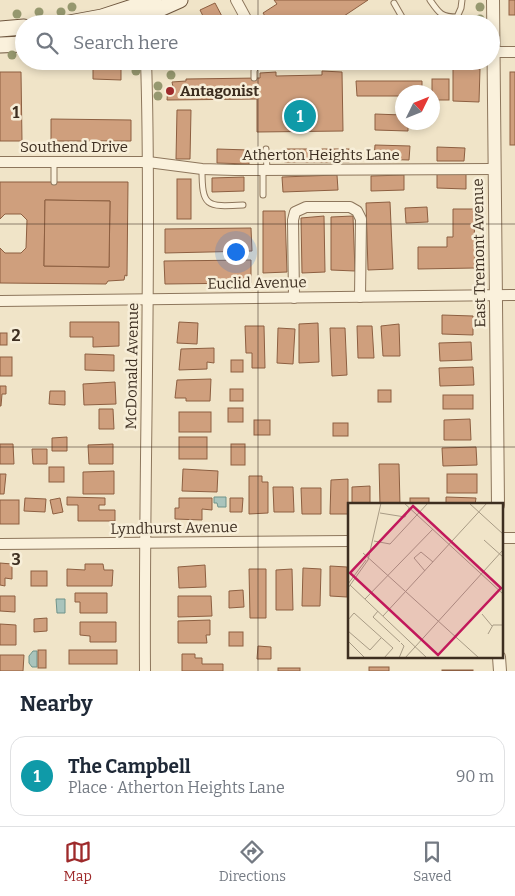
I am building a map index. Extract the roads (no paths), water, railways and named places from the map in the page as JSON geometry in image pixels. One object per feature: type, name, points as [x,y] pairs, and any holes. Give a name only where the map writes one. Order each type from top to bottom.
[{"type":"main road","points":[[113,15],[180,0]]},
{"type":"main road","points":[[0,29],[15,28]]},
{"type":"main road","points":[[0,45],[15,44]]},
{"type":"street","points":[[236,0],[244,15]]},
{"type":"street","name":"East Tremont Avenue","points":[[493,0],[493,15]]},
{"type":"street","points":[[500,52],[515,52]]},
{"type":"street","name":"McDonald Avenue","points":[[145,671],[144,543],[148,300],[146,70]]},
{"type":"street","name":"East Tremont Avenue","points":[[492,70],[498,503]]},
{"type":"street","name":"Southend Drive","points":[[0,162],[148,162]]},
{"type":"street","name":"Atherton Heights Lane","points":[[148,162],[202,169],[494,169]]},
{"type":"street","points":[[294,298],[293,220],[295,212],[306,207],[350,207],[357,211],[361,219],[360,297]]},
{"type":"street","name":"Euclid Avenue","points":[[0,301],[515,295]]},
{"type":"street","points":[[502,538],[515,538]]},
{"type":"street","name":"Lyndhurst Avenue","points":[[0,544],[348,541]]},
{"type":"street","points":[[499,658],[500,671]]},
{"type":"lane","points":[[430,0],[438,12],[443,15]]},
{"type":"lane","points":[[458,15],[462,0]]},
{"type":"lane","points":[[394,4],[401,15]]},
{"type":"lane","points":[[254,70],[254,78]]},
{"type":"lane","points":[[263,195],[266,149]]},
{"type":"lane","points":[[54,162],[54,182]]},
{"type":"lane","points":[[202,169],[202,190],[206,200],[211,204],[222,206],[243,205]]},
{"type":"water","points":[[214,497],[226,497],[226,507],[218,507],[217,503],[214,503]]},
{"type":"water","points":[[56,599],[65,599],[65,613],[57,613]]},
{"type":"water","points":[[33,651],[37,651],[37,667],[32,667],[29,663],[29,656]]},
{"type":"place","name":"Antagonist","points":[[170,91]]},
{"type":"place","name":"The Campbell","points":[[300,116]]}]
